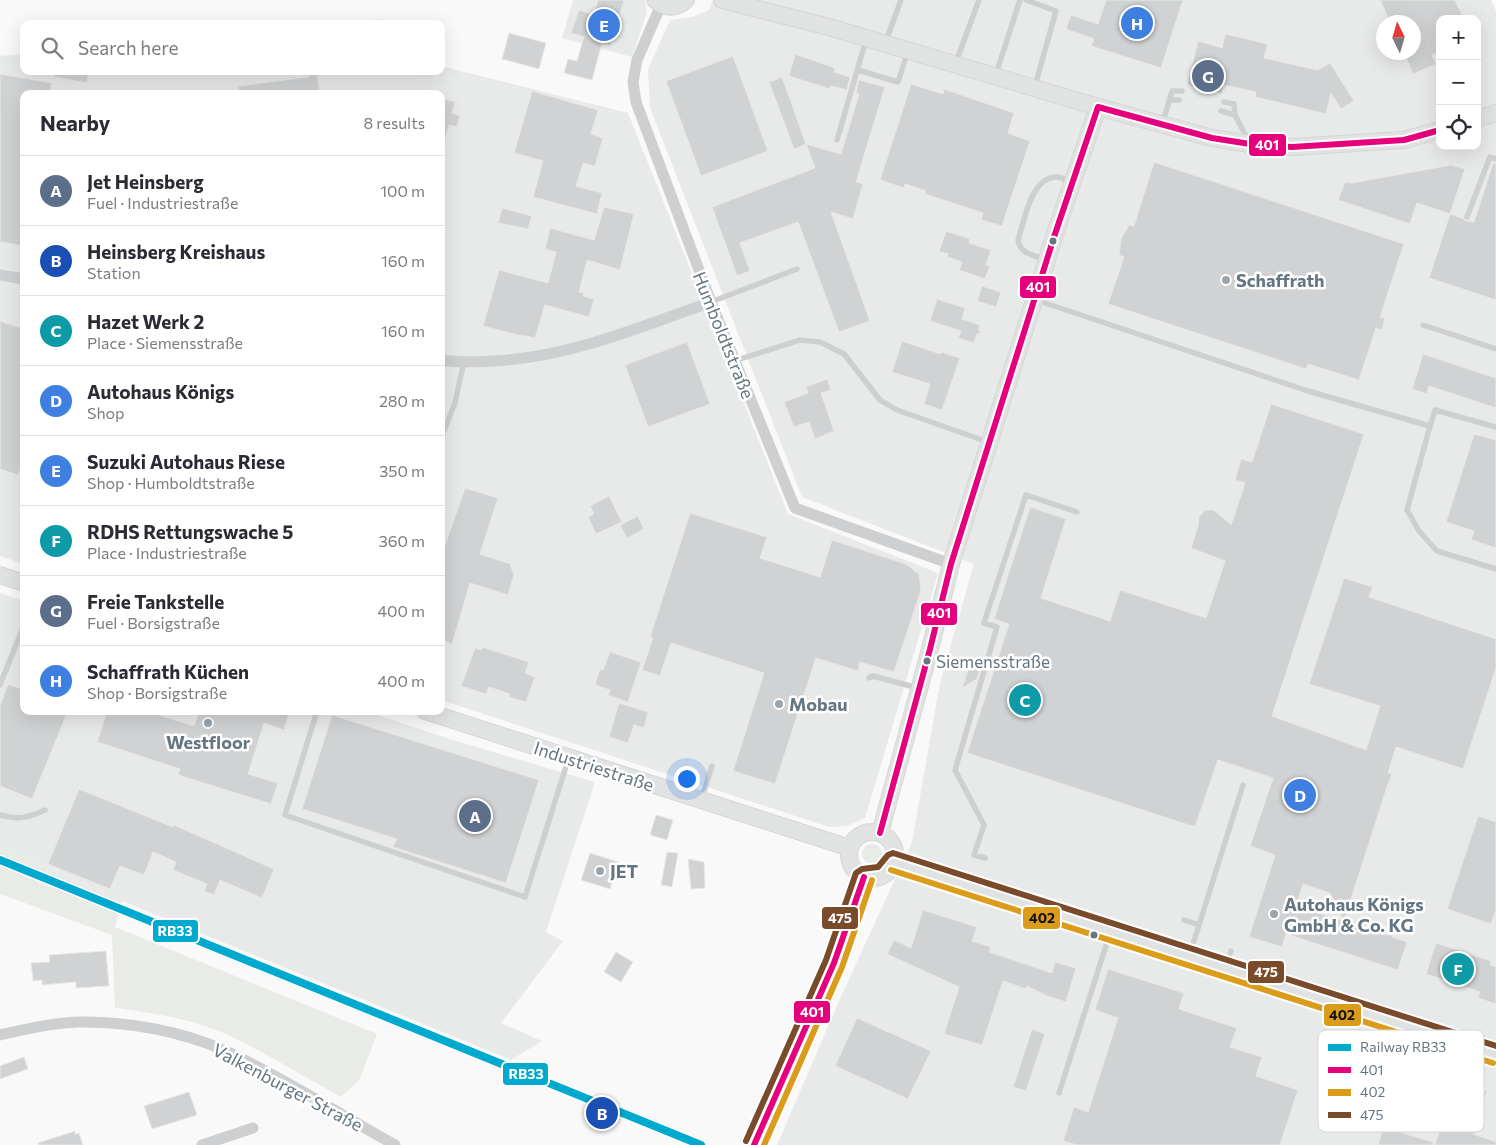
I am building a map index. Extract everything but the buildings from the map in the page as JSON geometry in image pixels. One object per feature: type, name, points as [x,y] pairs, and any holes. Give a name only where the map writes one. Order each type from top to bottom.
[{"type":"street","points":[[658,2],[673,7],[679,6],[686,0]]},
{"type":"street","points":[[722,0],[829,27],[1098,107],[1212,138],[1250,144],[1292,147],[1404,140],[1436,131]]},
{"type":"street","name":"Humboldtstraße","points":[[658,2],[637,60],[633,82],[636,102],[710,302],[794,508],[950,564]]},
{"type":"street","points":[[880,833],[920,688],[950,564],[1047,259],[1098,107]]},
{"type":"street","points":[[0,275],[20,278]]},
{"type":"street","points":[[445,360],[523,360],[578,348],[710,302]]},
{"type":"street","points":[[0,576],[20,582]]},
{"type":"street","name":"Industriestraße","points":[[437,715],[850,848]]},
{"type":"street","points":[[868,832],[880,833],[890,840],[895,850],[894,862],[888,872],[877,878],[864,877],[855,870],[849,860],[850,848],[856,837],[868,832]]},
{"type":"street","points":[[894,862],[1418,1030]]},
{"type":"street","points":[[754,1145],[834,963],[864,877]]},
{"type":"street","name":"Valkenburger Straße","points":[[0,1035],[36,1027],[78,1022],[128,1024],[177,1034],[225,1050],[395,1145]]},
{"type":"street","points":[[1484,1051],[1496,1055]]},
{"type":"street","points":[[202,1145],[253,1128]]},
{"type":"lane","points":[[885,43],[902,0]]},
{"type":"lane","points":[[955,64],[979,0]]},
{"type":"lane","points":[[995,76],[1020,0]]},
{"type":"lane","points":[[1026,0],[1056,11],[1034,88]]},
{"type":"lane","points":[[837,140],[867,38]]},
{"type":"lane","points":[[858,70],[898,82],[908,50]]},
{"type":"lane","points":[[1162,125],[1172,91],[1182,91]]},
{"type":"lane","points":[[1169,100],[1180,100]]},
{"type":"lane","points":[[1224,102],[1234,104],[1235,115],[1250,144]]},
{"type":"lane","points":[[1222,111],[1235,115]]},
{"type":"lane","points":[[1467,217],[1490,158],[1496,159]]},
{"type":"lane","points":[[1047,259],[1026,253],[1020,247],[1018,240],[1035,189],[1048,179],[1057,177],[1072,182]]},
{"type":"lane","points":[[710,302],[797,268]]},
{"type":"lane","points":[[1034,300],[1308,391],[1430,426]]},
{"type":"lane","points":[[1423,325],[1496,349]]},
{"type":"lane","points":[[734,361],[800,340],[820,342],[844,354],[880,400],[897,410],[989,442]]},
{"type":"lane","points":[[445,428],[455,403],[464,361]]},
{"type":"lane","points":[[1496,427],[1435,410],[1407,510],[1419,531],[1437,551],[1496,569]]},
{"type":"lane","points":[[984,858],[974,855],[984,825],[956,770],[997,627],[984,623],[1026,495],[1077,512]]},
{"type":"lane","points":[[0,685],[20,635]]},
{"type":"lane","points":[[869,678],[873,676],[920,688]]},
{"type":"lane","points":[[316,715],[285,814],[526,897],[569,758]]},
{"type":"lane","points":[[701,800],[712,766]]},
{"type":"lane","points":[[1189,956],[1243,785]]},
{"type":"lane","points":[[0,815],[16,819],[32,816],[45,810]]},
{"type":"lane","points":[[1184,920],[1199,925]]},
{"type":"lane","points":[[1059,1093],[1110,931]]},
{"type":"lane","points":[[1224,968],[1231,951]]},
{"type":"shaded area","points":[[573,0],[645,0],[647,12],[632,57],[562,38]]},
{"type":"shaded area","points":[[713,0],[1491,0],[1496,12],[1496,1145],[777,1145],[839,1001],[912,842],[940,683],[974,564],[802,497],[650,108],[648,69],[670,20],[693,17],[709,10]]},
{"type":"shaded area","points":[[20,54],[20,75],[445,75],[445,67],[628,113],[788,514],[938,573],[865,818],[848,826],[829,827],[445,701],[445,90],[20,90],[20,563],[0,556],[0,56]]},
{"type":"shaded area","points":[[0,593],[20,600],[20,715],[377,715],[456,741],[595,782],[546,932],[563,941],[501,1023],[542,1041],[511,1060],[122,901],[118,916],[0,868],[0,852],[112,896],[0,845]]},
{"type":"shaded area","points":[[872,844],[879,847],[882,854],[879,861],[872,864],[865,861],[862,854],[865,847]]},
{"type":"shaded area","points":[[0,845],[43,863],[122,901],[0,852]]},
{"type":"shaded area","points":[[0,868],[118,916],[115,927],[377,1034],[359,1080],[341,1097],[258,1050],[217,1030],[174,1018],[115,1008],[112,935],[0,894]]},
{"type":"rail line","name":"RB33","points":[[0,860],[701,1145]]},
{"type":"transit line","name":"401","points":[[1098,107],[1212,138],[1250,144],[1292,147],[1404,140],[1436,131]]},
{"type":"transit line","name":"401","points":[[880,833],[951,564],[1054,237],[1098,107]]},
{"type":"transit line","name":"475","points":[[746,1141],[826,960],[856,873],[862,869],[878,867],[888,855],[893,853],[1446,1030]]},
{"type":"transit line","name":"402","points":[[891,870],[1390,1030]]},
{"type":"transit line","name":"401","points":[[754,1145],[834,963],[864,877]]},
{"type":"transit line","name":"402","points":[[764,1145],[842,967],[872,880]]},
{"type":"transit line","name":"475","points":[[1484,1042],[1496,1046]]},
{"type":"transit line","name":"402","points":[[1484,1060],[1493,1063]]},
{"type":"place","name":"Schaffrath Küchen","points":[[1137,23]]},
{"type":"place","name":"Suzuki Autohaus Riese","points":[[604,25]]},
{"type":"place","name":"Freie Tankstelle","points":[[1208,76]]},
{"type":"place","name":"Schaffrath","points":[[1226,280]]},
{"type":"place","name":"Siemensstraße","points":[[927,661]]},
{"type":"place","name":"Hazet Werk 2","points":[[1025,700]]},
{"type":"place","name":"Mobau","points":[[779,704]]},
{"type":"place","name":"Westfloor","points":[[208,723]]},
{"type":"place","name":"Autohaus Königs","points":[[1300,795]]},
{"type":"place","name":"Jet Heinsberg","points":[[475,816]]},
{"type":"place","name":"JET","points":[[600,871]]},
{"type":"place","name":"Autohaus Königs GmbH & Co. KG","points":[[1274,914]]},
{"type":"place","name":"RDHS Rettungswache 5","points":[[1458,969]]},
{"type":"place","name":"Heinsberg Kreishaus","points":[[602,1113]]}]
